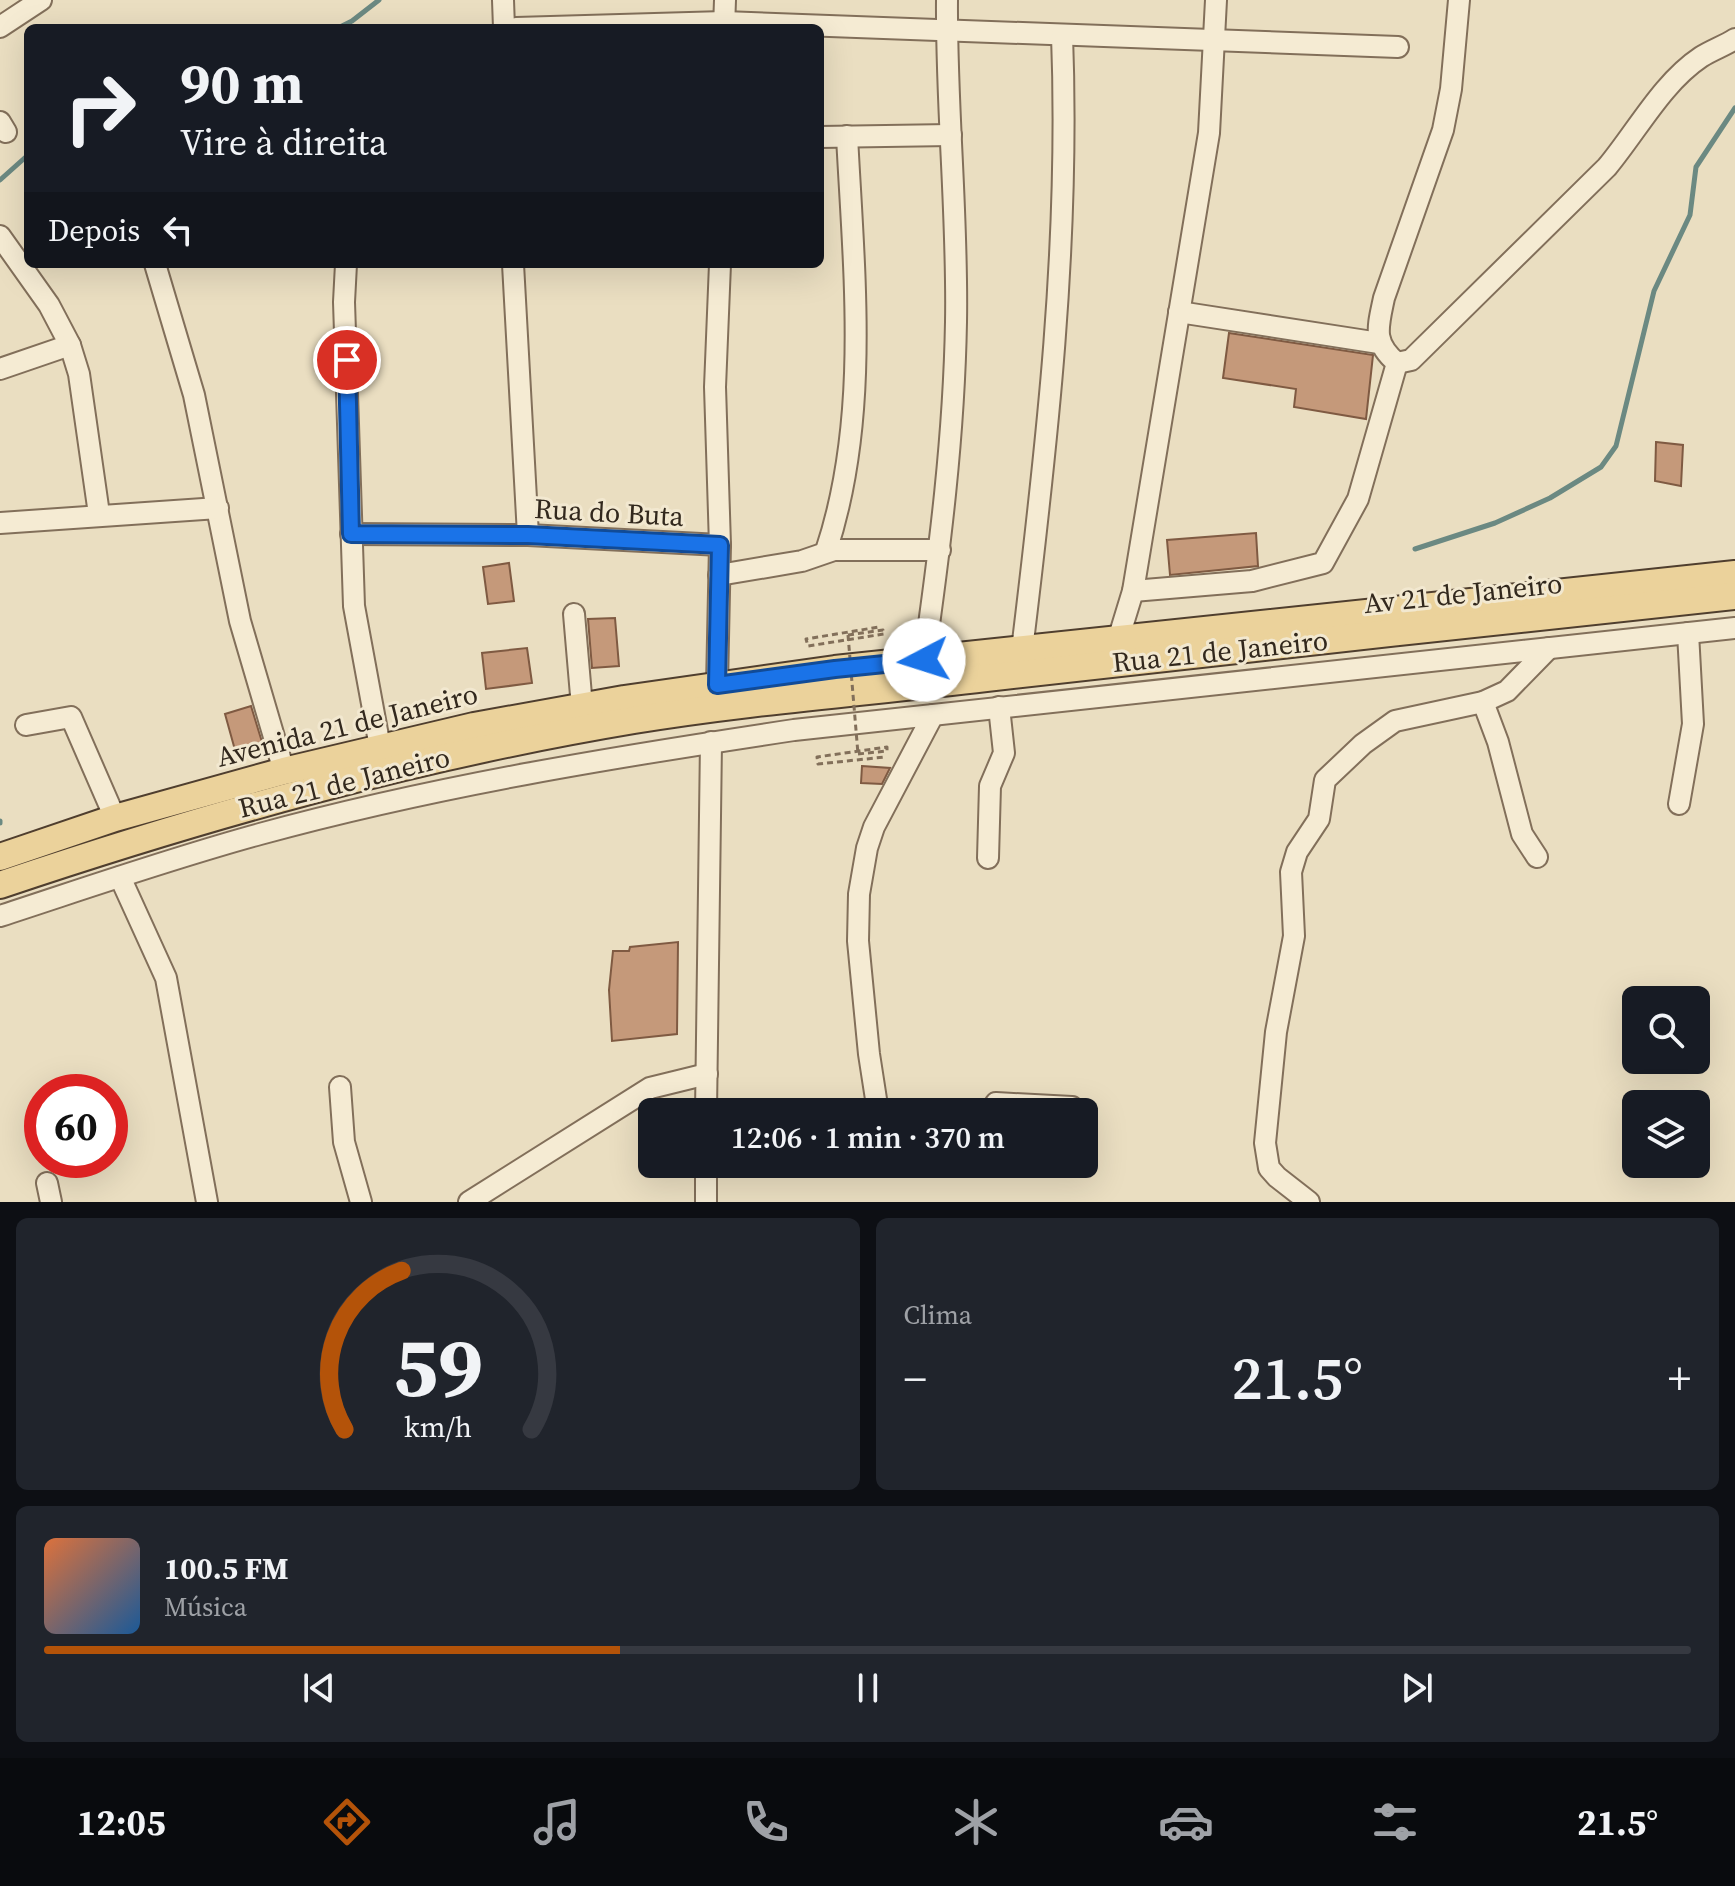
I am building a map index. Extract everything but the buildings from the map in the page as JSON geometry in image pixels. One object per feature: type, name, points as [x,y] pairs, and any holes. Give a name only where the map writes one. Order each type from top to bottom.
[{"type":"main road","name":"Rua 21 de Janeiro","points":[[717,685],[835,669],[1735,574]]},
{"type":"main road","name":"Av 21 de Janeiro","points":[[684,713],[1735,596]]},
{"type":"main road","name":"Avenida 21 de Janeiro","points":[[0,857],[115,818],[380,747],[474,726],[717,685]]},
{"type":"main road","name":"Avenida 21 de Janeiro","points":[[0,885],[190,822],[295,793],[430,760],[684,713]]},
{"type":"street","points":[[0,27],[41,0]]},
{"type":"street","points":[[503,0],[504,24]]},
{"type":"street","points":[[724,24],[725,0]]},
{"type":"street","points":[[924,660],[940,550],[954,408],[957,318],[947,0]]},
{"type":"street","points":[[1118,640],[1133,591],[1209,133],[1216,0]]},
{"type":"street","points":[[1397,363],[1379,343],[1379,325],[1384,298],[1443,130],[1451,89],[1459,0]]},
{"type":"street","points":[[824,28],[1398,47]]},
{"type":"street","points":[[1022,650],[1057,328],[1066,129],[1062,35]]},
{"type":"street","points":[[1397,363],[1411,360],[1607,167],[1623,149],[1634,129],[1691,65],[1703,55],[1735,39]]},
{"type":"street","points":[[824,137],[951,135]]},
{"type":"street","points":[[826,551],[842,487],[853,389],[854,310],[847,136]]},
{"type":"street","points":[[0,236],[49,305],[70,345],[79,374],[99,514]]},
{"type":"street","points":[[156,268],[192,387],[240,621],[284,771]]},
{"type":"street","points":[[346,268],[344,302],[354,606],[380,747]]},
{"type":"street","points":[[513,268],[528,535]]},
{"type":"street","points":[[717,685],[720,545],[715,387],[720,268]]},
{"type":"street","points":[[1179,312],[1379,343]]},
{"type":"street","points":[[0,369],[70,345]]},
{"type":"street","points":[[1133,591],[1252,581],[1323,563],[1358,499],[1397,363]]},
{"type":"street","points":[[0,523],[218,508]]},
{"type":"street","name":"Rua do Buta","points":[[351,534],[528,535],[720,545]]},
{"type":"street","points":[[719,575],[802,561],[826,551],[940,550]]},
{"type":"street","points":[[574,614],[582,707]]},
{"type":"street","name":"Rua 21 de Janeiro","points":[[0,916],[259,834],[410,797],[576,764],[711,742],[999,707],[1735,628]]},
{"type":"street","points":[[1679,804],[1693,724],[1688,633]]},
{"type":"street","points":[[1309,1202],[1277,1177],[1269,1168],[1265,1155],[1276,1032],[1294,936],[1291,872],[1293,860],[1319,819],[1325,780],[1363,744],[1395,721],[1483,702],[1515,685],[1549,648]]},
{"type":"street","points":[[1483,702],[1498,742],[1522,834],[1537,857]]},
{"type":"street","points":[[988,858],[990,786],[1004,753],[999,707]]},
{"type":"street","points":[[876,1098],[858,941],[859,894],[874,827],[933,715]]},
{"type":"street","points":[[26,725],[71,717],[115,818]]},
{"type":"street","points":[[706,1098],[711,742]]},
{"type":"street","points":[[120,877],[166,978],[207,1202]]},
{"type":"street","points":[[469,1202],[650,1088],[707,1074]]},
{"type":"street","points":[[340,1087],[344,1142],[361,1202]]},
{"type":"street","points":[[706,1178],[706,1202]]},
{"type":"path","points":[[879,627],[806,639],[808,646],[884,634],[883,630],[848,635],[858,754],[887,751],[887,747],[817,757],[818,764],[885,757]]},
{"type":"waterway","points":[[346,24],[379,0]]},
{"type":"waterway","points":[[1415,549],[1495,523],[1550,498],[1601,467],[1616,446],[1654,291],[1690,215],[1696,167],[1735,108]]},
{"type":"waterway","points":[[0,180],[24,159]]},
{"type":"route","points":[[347,360],[351,534],[528,535],[720,545],[717,685],[924,660]]}]
